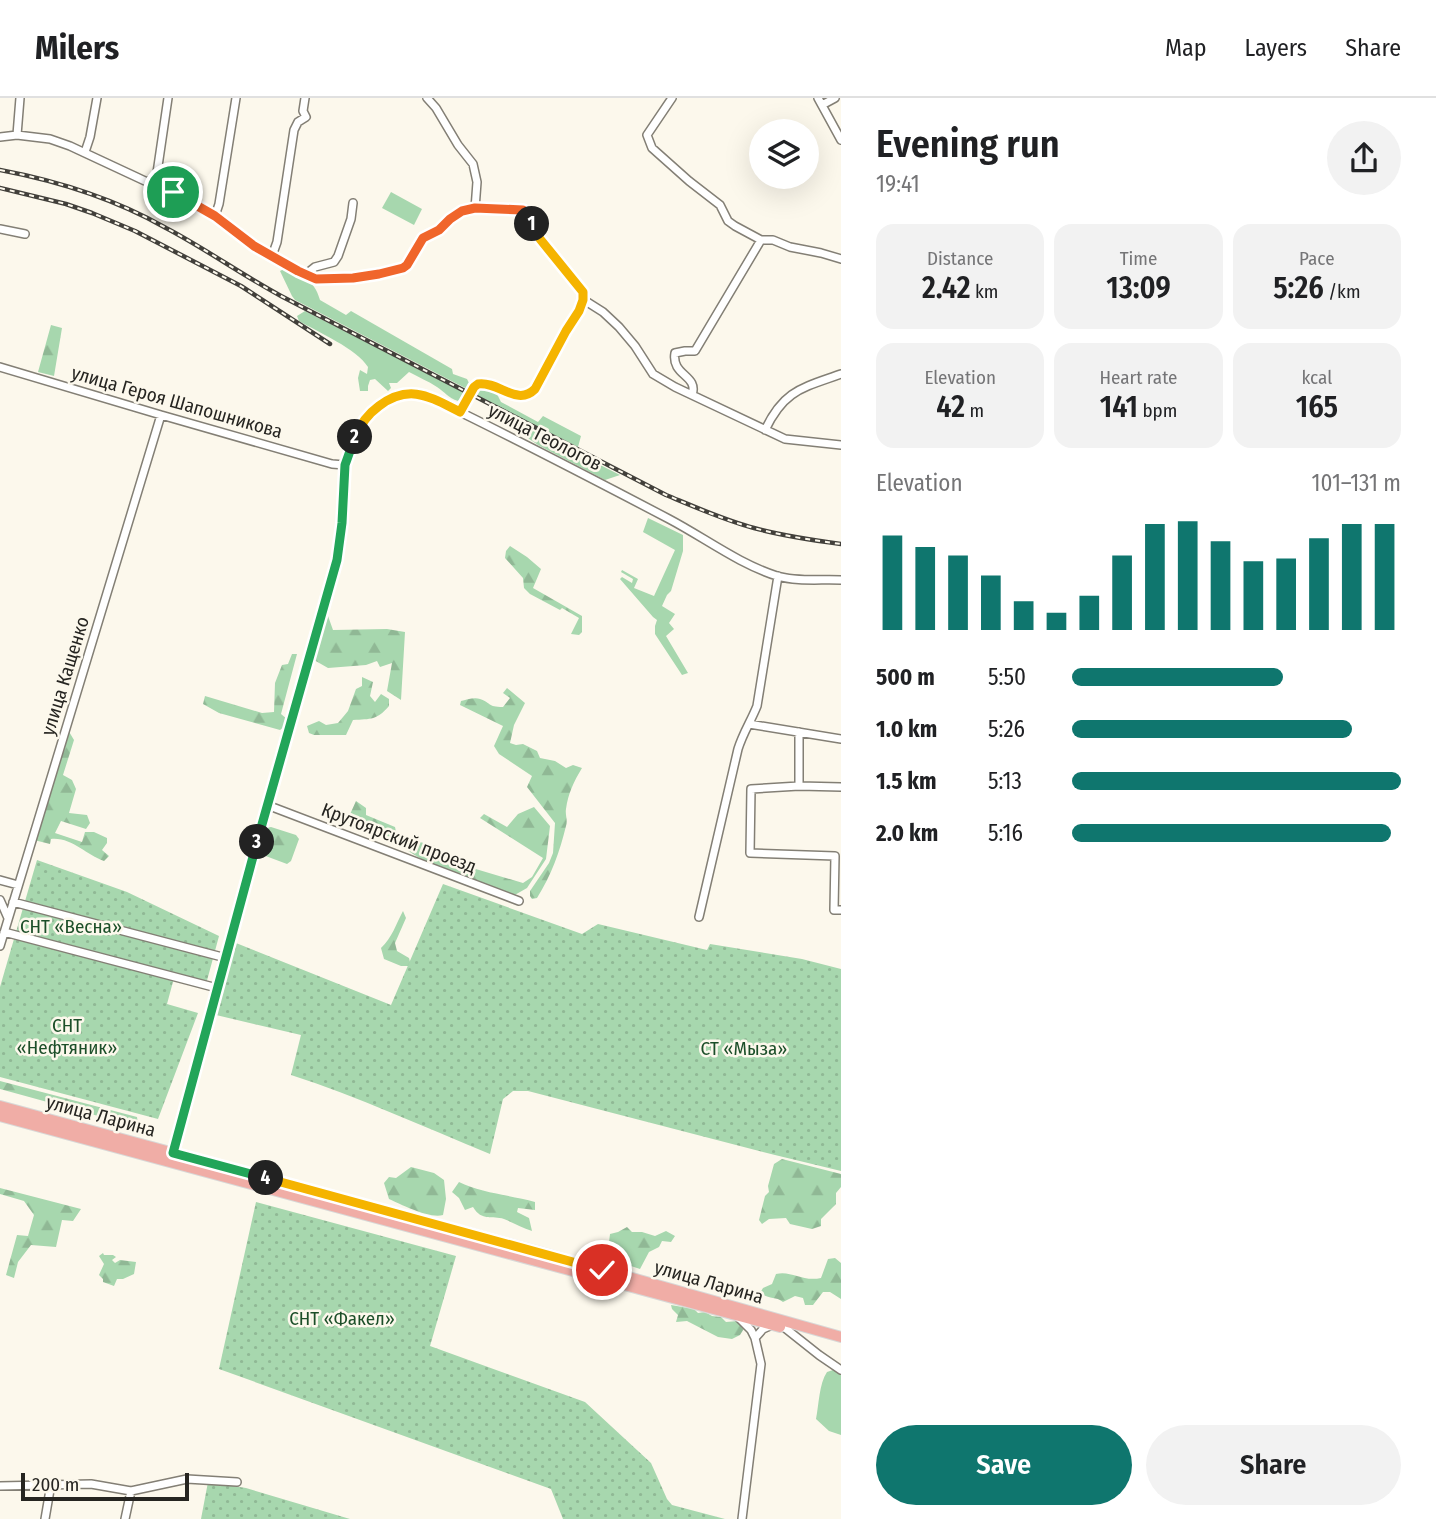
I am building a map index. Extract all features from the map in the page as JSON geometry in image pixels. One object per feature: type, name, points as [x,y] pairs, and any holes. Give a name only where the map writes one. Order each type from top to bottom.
[{"type":"main road","name":"улица Ларина","points":[[0,1106],[171,1158],[841,1343]]},
{"type":"main road","name":"улица Ларина","points":[[0,1116],[532,1250],[841,1337]]},
{"type":"street","points":[[17,135],[20,98]]},
{"type":"street","points":[[85,152],[97,98]]},
{"type":"street","points":[[148,183],[158,173],[168,98]]},
{"type":"street","points":[[215,216],[236,98]]},
{"type":"street","points":[[272,256],[277,242],[294,130],[306,117],[303,110],[305,98]]},
{"type":"street","points":[[427,98],[473,164],[477,182],[475,208]]},
{"type":"street","points":[[672,98],[647,135],[652,148],[720,205],[728,221],[761,240],[772,240],[841,259]]},
{"type":"street","points":[[835,98],[820,102],[841,140]]},
{"type":"street","points":[[0,137],[17,135],[50,139],[85,152],[148,183],[173,192],[215,216],[235,233],[272,256],[316,279],[353,278],[403,268],[423,238],[439,230],[462,211],[475,208],[523,210],[540,239],[583,292],[583,300],[530,395],[517,396],[488,384],[478,384],[460,412]]},
{"type":"street","points":[[305,275],[315,267],[334,262],[351,219],[353,203]]},
{"type":"street","points":[[0,229],[25,234]]},
{"type":"street","points":[[692,395],[694,387],[677,367],[674,358],[676,354],[685,351],[695,351],[761,240]]},
{"type":"street","points":[[583,300],[603,312],[619,327],[653,374],[785,439],[841,445]]},
{"type":"street","name":"улица Героя Шапошникова","points":[[0,367],[332,464],[345,465]]},
{"type":"street","points":[[765,430],[776,408],[790,394],[841,374]]},
{"type":"street","name":"улица Геологов","points":[[171,1158],[337,560],[345,465],[357,432],[376,408],[389,399],[407,393],[427,396],[657,513],[735,557],[778,576],[841,580]]},
{"type":"street","name":"улица Кащенко","points":[[0,946],[161,415]]},
{"type":"street","points":[[699,917],[738,749],[757,706],[778,576]]},
{"type":"street","points":[[749,724],[841,739]]},
{"type":"street","points":[[799,732],[799,786]]},
{"type":"street","points":[[841,787],[751,789],[750,853],[838,856],[834,910],[841,910]]},
{"type":"street","name":"Крутоярский проезд","points":[[267,806],[519,901]]},
{"type":"street","points":[[0,880],[18,885]]},
{"type":"street","points":[[0,900],[8,919]]},
{"type":"street","points":[[13,902],[226,958]]},
{"type":"street","points":[[4,932],[217,988]]},
{"type":"street","points":[[737,1316],[751,1330],[761,1364],[742,1519]]},
{"type":"street","points":[[755,1338],[762,1329],[772,1325]]},
{"type":"street","points":[[785,1328],[841,1370]]},
{"type":"street","points":[[0,1486],[91,1484],[131,1491],[187,1479],[237,1482]]},
{"type":"street","points":[[45,1519],[51,1484]]},
{"type":"street","points":[[125,1519],[131,1491]]},
{"type":"green space","points":[[391,192],[422,209],[414,225],[382,208]]},
{"type":"green space","points":[[284,269],[311,283],[320,300],[346,315],[351,311],[452,369],[453,374],[467,379],[470,385],[467,389],[295,300],[280,271]]},
{"type":"green space","points":[[305,311],[465,393],[458,401],[455,400],[409,372],[397,383],[389,383],[391,388],[388,391],[375,379],[370,380],[368,391],[360,391],[360,370],[367,374],[368,367],[346,347],[299,321],[297,316]]},
{"type":"green space","points":[[51,325],[62,328],[54,376],[38,372]]},
{"type":"green space","points":[[476,387],[488,387],[497,394],[501,402],[538,422],[543,416],[581,436],[578,447],[477,396],[473,393]]},
{"type":"green space","points":[[523,426],[620,475],[605,480],[538,445],[519,432]]},
{"type":"green space","points":[[648,518],[683,535],[683,551],[671,591],[662,606],[675,614],[669,623],[674,629],[666,636],[688,673],[682,675],[655,634],[657,620],[620,579],[622,577],[632,583],[633,579],[621,572],[622,570],[638,579],[634,588],[654,596],[675,550],[643,532]]},
{"type":"green space","points":[[510,546],[541,569],[533,588],[582,616],[582,632],[579,635],[571,634],[579,618],[530,594],[524,588],[523,578],[505,558]]},
{"type":"green space","points":[[328,616],[333,630],[387,629],[405,632],[401,700],[387,691],[392,663],[380,667],[377,661],[366,665],[328,668],[314,660]]},
{"type":"green space","points":[[292,654],[297,654],[281,714],[287,719],[280,730],[219,713],[203,704],[205,696],[262,713],[274,712],[275,683],[282,665],[288,664]]},
{"type":"green space","points":[[362,677],[373,682],[370,696],[375,702],[381,694],[389,699],[389,706],[385,711],[373,718],[353,720],[346,735],[309,733],[307,726],[319,721],[326,725],[338,723],[348,711],[356,689],[362,686]]},
{"type":"green space","points":[[507,688],[525,703],[514,725],[510,743],[523,744],[537,751],[540,758],[555,761],[566,768],[573,765],[582,768],[568,798],[567,824],[561,845],[547,881],[537,898],[532,899],[530,891],[553,853],[555,823],[527,787],[532,776],[499,754],[494,746],[503,726],[460,705],[461,701],[475,698],[503,707],[510,698],[503,693]]},
{"type":"green space","points":[[68,730],[74,740],[63,775],[72,780],[76,789],[69,813],[87,815],[90,823],[86,829],[61,821],[55,833],[82,842],[85,832],[94,832],[107,838],[102,850],[109,856],[104,861],[66,841],[51,839],[50,844],[34,840]]},
{"type":"green space","points":[[356,801],[366,808],[366,815],[395,827],[397,836],[435,846],[449,861],[523,883],[532,877],[543,858],[480,818],[484,814],[507,827],[518,814],[534,807],[550,826],[546,859],[527,888],[513,896],[421,859],[391,840],[353,828],[347,821]]},
{"type":"green space","points":[[271,827],[296,835],[299,839],[291,861],[287,864],[263,855],[260,849],[266,828]]},
{"type":"green space","points":[[37,860],[127,892],[219,936],[205,988],[174,978],[167,1004],[198,1013],[158,1119],[0,1077],[0,987]]},
{"type":"green space","name":"СТ «Мыза»","points":[[443,884],[582,934],[598,924],[707,950],[710,944],[802,959],[841,969],[841,1171],[528,1091],[513,1091],[503,1099],[490,1154],[291,1075],[301,1035],[216,1015],[236,943],[391,1005]]},
{"type":"green space","points":[[403,911],[406,918],[395,943],[397,951],[409,958],[411,966],[401,966],[384,959],[381,948]]},
{"type":"green space","points":[[0,1081],[137,1117],[138,1124],[131,1125],[0,1089]]},
{"type":"green space","points":[[782,1159],[841,1174],[841,1187],[836,1193],[836,1204],[821,1219],[821,1226],[812,1229],[790,1224],[786,1218],[769,1219],[762,1224],[759,1220],[765,1196],[769,1192],[774,1164]]},
{"type":"green space","points":[[411,1167],[434,1173],[444,1180],[446,1199],[443,1215],[424,1213],[389,1199],[384,1183],[389,1177],[396,1178]]},
{"type":"green space","points":[[459,1182],[535,1202],[535,1210],[518,1208],[517,1212],[529,1218],[532,1231],[504,1219],[480,1215],[473,1207],[465,1210],[459,1198],[452,1192]]},
{"type":"green space","points":[[0,1188],[81,1209],[73,1221],[62,1220],[56,1247],[31,1245],[18,1262],[14,1278],[6,1275],[17,1235],[28,1236],[34,1215],[24,1201],[0,1194]]},
{"type":"green space","name":"СНТ «Факел»","points":[[256,1202],[456,1256],[430,1346],[585,1402],[651,1463],[672,1505],[725,1519],[563,1519],[551,1489],[219,1369]]},
{"type":"green space","points":[[627,1227],[632,1232],[655,1236],[666,1231],[675,1236],[671,1242],[662,1241],[659,1247],[649,1252],[640,1269],[625,1264],[623,1257],[617,1261],[607,1259],[605,1248],[610,1234]]},
{"type":"green space","points":[[103,1253],[116,1257],[112,1260],[115,1263],[120,1260],[136,1262],[134,1274],[117,1279],[114,1286],[103,1282],[99,1275],[104,1264],[99,1256]]},
{"type":"green space","points":[[835,1258],[841,1263],[841,1299],[830,1292],[823,1292],[813,1305],[805,1305],[803,1298],[795,1296],[783,1302],[760,1293],[763,1288],[772,1284],[776,1274],[808,1279],[821,1278],[828,1259]]},
{"type":"green space","points":[[671,1305],[694,1309],[698,1313],[705,1312],[721,1317],[726,1322],[738,1321],[745,1327],[740,1335],[732,1339],[718,1337],[687,1321],[676,1322],[678,1315]]},
{"type":"green space","points":[[833,1370],[841,1375],[841,1435],[829,1431],[816,1419],[822,1382],[827,1372]]},
{"type":"green space","points":[[208,1482],[246,1488],[350,1519],[201,1519]]},
{"type":"railway","points":[[0,170],[86,192],[127,208],[281,296],[666,495],[754,528],[841,544]]},
{"type":"railway","points":[[0,188],[66,204],[135,231],[241,286],[330,344]]},
{"type":"route","points":[[173,192],[215,216],[254,246],[316,279],[353,278],[403,268],[423,238],[439,230],[462,211],[475,208],[523,210],[540,239],[583,292],[579,311],[530,395],[517,396],[488,384],[478,384],[460,412],[427,396],[407,393],[389,399],[376,408],[357,432],[345,465],[337,560],[173,1153],[602,1270]]},
{"type":"park label","name":"СНТ «Весна»","points":[[71,926]]},
{"type":"park label","name":"СНТ «Нефтяник»","points":[[67,1036]]}]
